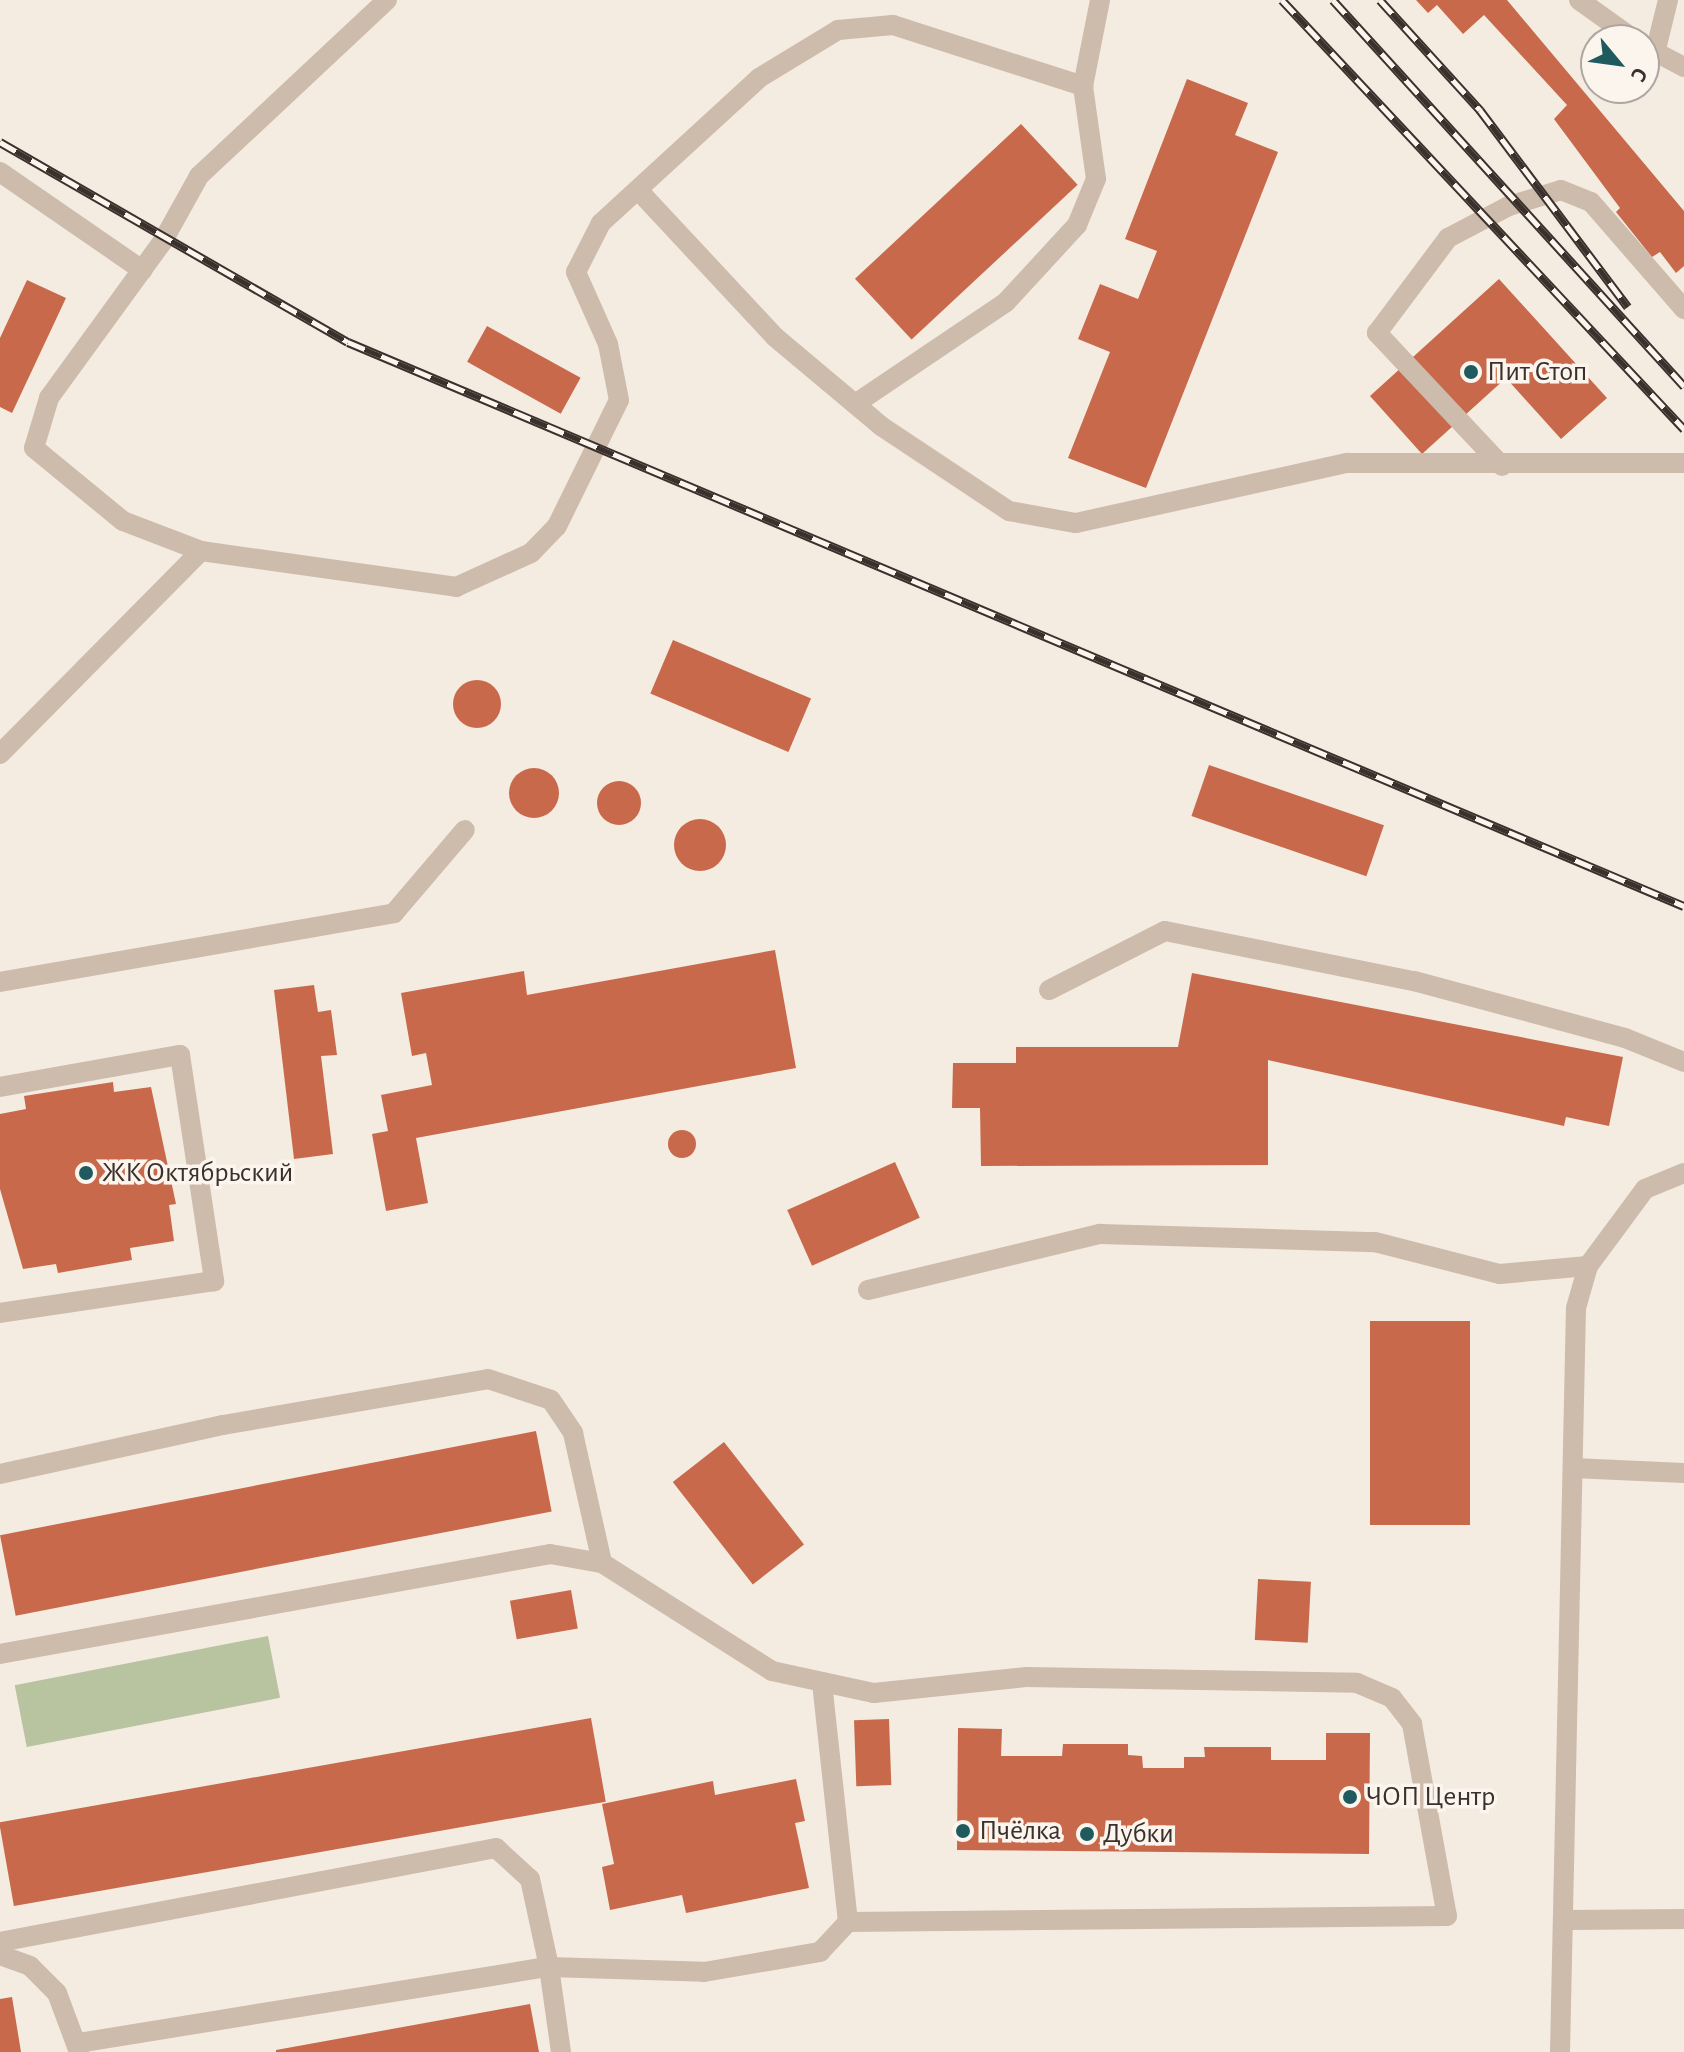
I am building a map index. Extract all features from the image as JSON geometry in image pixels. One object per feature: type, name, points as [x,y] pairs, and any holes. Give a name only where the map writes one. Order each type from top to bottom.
[{"type":"street","points":[[387,0],[199,176],[142,270],[49,398],[34,448],[123,521],[201,551],[456,587],[531,553],[557,526],[619,400],[608,344],[576,272],[601,223],[759,78],[838,30],[893,25],[1083,86]]},
{"type":"street","points":[[855,404],[1006,302],[1077,225],[1096,179],[1083,86],[1100,0]]},
{"type":"street","points":[[1579,0],[1613,24]]},
{"type":"street","points":[[1659,24],[1668,0]]},
{"type":"street","points":[[1660,54],[1684,67]]},
{"type":"street","points":[[0,172],[142,270]]},
{"type":"street","points":[[638,190],[775,337],[855,404],[1009,511],[1076,523],[1347,463],[1502,466],[1684,463]]},
{"type":"street","points":[[1502,466],[1377,333],[1448,238],[1561,190],[1591,202],[1684,309]]},
{"type":"street","points":[[0,754],[201,551]]},
{"type":"street","points":[[0,982],[394,913],[465,830]]},
{"type":"street","points":[[1049,990],[1165,931],[1414,981],[1625,1038],[1684,1062]]},
{"type":"street","points":[[0,1087],[180,1055],[214,1281],[0,1313]]},
{"type":"street","points":[[1560,2052],[1568,1920],[1576,1308],[1588,1266],[1645,1189],[1684,1173]]},
{"type":"street","points":[[868,1290],[1100,1234],[1375,1242],[1500,1274],[1588,1266]]},
{"type":"street","points":[[0,1474],[223,1425],[488,1379],[551,1400],[573,1433],[602,1563]]},
{"type":"street","points":[[1573,1468],[1684,1473]]},
{"type":"street","points":[[0,1654],[550,1554],[602,1563],[772,1671],[874,1693],[1027,1677],[1357,1683],[1392,1698],[1412,1724],[1447,1916],[848,1922],[820,1952],[704,1972],[549,1967],[78,2048],[57,1993],[30,1966],[0,1955]]},
{"type":"street","points":[[822,1682],[848,1922]]},
{"type":"street","points":[[0,1942],[496,1848],[530,1879],[549,1967],[561,2052]]},
{"type":"street","points":[[1568,1920],[1684,1919]]},
{"type":"green space","points":[[268,1636],[280,1698],[27,1747],[15,1685]]},
{"type":"building","points":[[1416,0],[1507,0],[1580,87],[1580,104],[1594,104],[1684,211],[1684,266],[1676,273],[1660,252],[1652,257],[1616,212],[1620,208],[1554,119],[1567,105],[1484,15],[1463,34],[1437,5],[1428,13]]},
{"type":"building","points":[[1187,79],[1248,103],[1235,135],[1278,152],[1146,488],[1068,458],[1110,352],[1078,339],[1100,284],[1138,299],[1157,251],[1125,239]]},
{"type":"building","points":[[1021,124],[1078,185],[912,340],[855,279]]},
{"type":"building","points":[[1499,279],[1607,398],[1561,439],[1506,378],[1422,454],[1370,396]]},
{"type":"building","points":[[27,280],[66,298],[12,413],[0,407],[0,338]]},
{"type":"building","points":[[487,326],[581,378],[561,414],[467,362]]},
{"type":"building","points":[[673,640],[811,699],[788,752],[650,693]]},
{"type":"building","points":[[477,680],[486,681],[494,687],[500,695],[500,713],[494,721],[486,727],[477,728],[468,727],[460,721],[454,713],[453,704],[454,695],[460,687],[468,681]]},
{"type":"building","points":[[1209,765],[1384,825],[1366,876],[1191,816]]},
{"type":"building","points":[[534,768],[552,775],[559,793],[552,811],[534,818],[516,811],[509,793],[516,775]]},
{"type":"building","points":[[619,781],[634,788],[641,803],[634,818],[619,825],[604,818],[597,803],[604,788]]},
{"type":"building","points":[[700,819],[718,827],[726,845],[718,863],[700,871],[682,863],[674,845],[682,827]]},
{"type":"building","points":[[775,950],[796,1068],[416,1138],[428,1203],[386,1211],[372,1134],[388,1131],[381,1095],[432,1085],[426,1053],[412,1056],[401,993],[524,971],[527,995]]},
{"type":"building","points":[[1192,973],[1623,1057],[1609,1126],[1566,1117],[1564,1126],[1268,1060],[1268,1165],[981,1166],[980,1108],[952,1108],[953,1063],[1016,1063],[1016,1047],[1178,1047]]},
{"type":"building","points":[[314,985],[318,1012],[331,1010],[337,1055],[321,1056],[333,1154],[294,1159],[274,990]]},
{"type":"building","name":"ЖК Октябрьский","points":[[113,1082],[114,1092],[151,1087],[176,1204],[169,1205],[174,1241],[130,1248],[132,1260],[58,1273],[56,1264],[23,1269],[0,1189],[0,1114],[26,1109],[24,1096]]},
{"type":"building","points":[[682,1130],[692,1134],[696,1144],[692,1154],[682,1158],[672,1154],[668,1144],[672,1134]]},
{"type":"building","points":[[895,1162],[920,1218],[812,1266],[787,1210]]},
{"type":"building","points":[[1370,1321],[1470,1321],[1470,1525],[1370,1525]]},
{"type":"building","points":[[536,1431],[552,1511],[16,1616],[0,1535]]},
{"type":"building","points":[[724,1442],[804,1544],[753,1584],[673,1482]]},
{"type":"building","points":[[1258,1579],[1311,1582],[1308,1643],[1255,1640]]},
{"type":"building","points":[[571,1590],[578,1628],[517,1639],[510,1601]]},
{"type":"building","points":[[591,1718],[606,1802],[14,1906],[0,1822]]},
{"type":"building","points":[[889,1719],[891,1785],[856,1786],[854,1720]]},
{"type":"building","points":[[958,1728],[1002,1729],[1001,1756],[1062,1756],[1063,1744],[1128,1744],[1128,1755],[1142,1756],[1143,1768],[1184,1768],[1184,1757],[1205,1757],[1204,1747],[1271,1747],[1271,1760],[1326,1760],[1326,1733],[1370,1733],[1369,1854],[957,1850]]},
{"type":"building","points":[[796,1779],[805,1821],[795,1823],[809,1888],[686,1913],[682,1895],[610,1910],[602,1867],[614,1864],[602,1804],[713,1781],[715,1795]]},
{"type":"building","points":[[12,1997],[21,2052],[0,2052],[0,1999]]},
{"type":"building","points":[[530,2004],[539,2052],[276,2052],[276,2050]]},
{"type":"railway","points":[[1282,0],[1684,429]]},
{"type":"railway","points":[[1333,0],[1684,386]]},
{"type":"railway","points":[[1380,0],[1480,110],[1628,307]]},
{"type":"railway","points":[[0,142],[348,342],[1684,906]]},
{"type":"place","name":"Пит Стоп","points":[[1471,372]]},
{"type":"place","name":"ЖК Октябрьский","points":[[86,1173]]},
{"type":"place","name":"ЧОП Центр","points":[[1350,1797]]},
{"type":"place","name":"Пчёлка","points":[[963,1831]]},
{"type":"place","name":"Дубки","points":[[1087,1834]]}]
